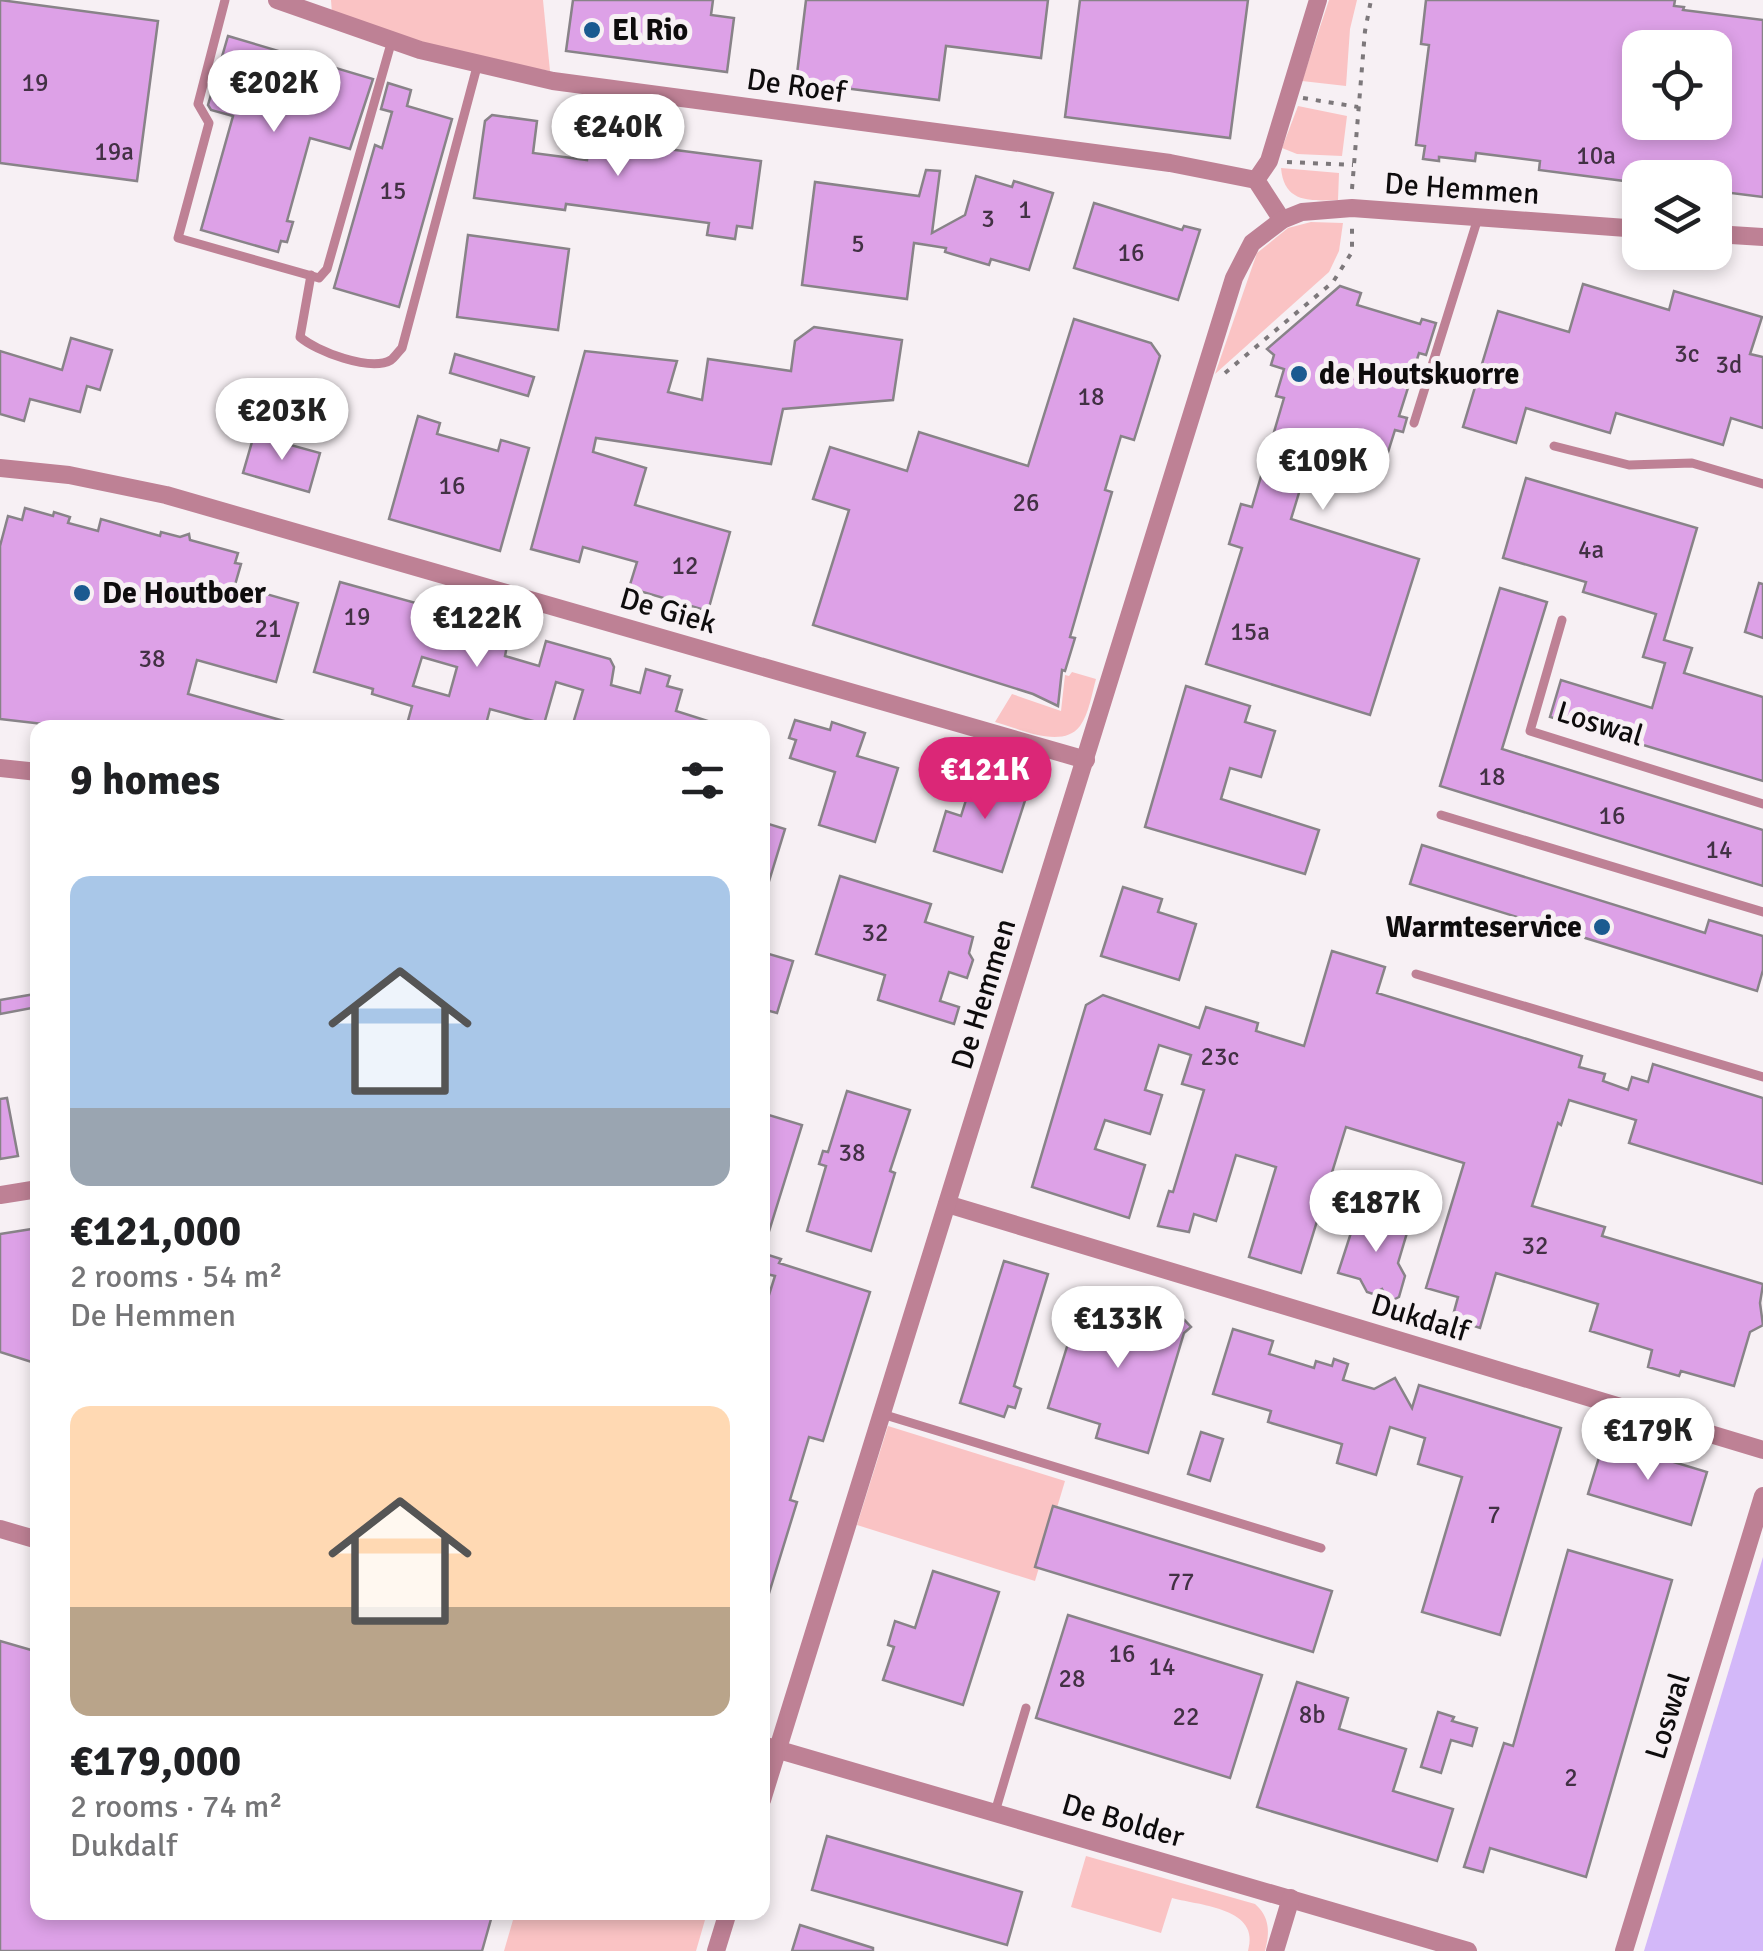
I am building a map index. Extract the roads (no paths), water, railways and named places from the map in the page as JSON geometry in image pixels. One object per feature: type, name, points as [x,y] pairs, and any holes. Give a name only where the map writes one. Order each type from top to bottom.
[{"type":"street","name":"De Roef","points":[[277,0],[392,40],[553,81],[1170,163],[1256,180]]},
{"type":"street","points":[[1282,220],[1256,180],[1269,161],[1318,0]]},
{"type":"street","name":"De Hemmen","points":[[770,1747],[882,1414],[1234,278],[1252,244],[1282,220],[1302,212],[1352,208],[1622,228]]},
{"type":"street","points":[[1732,235],[1763,238]]},
{"type":"street","name":"De Giek","points":[[0,468],[69,475],[166,495],[1086,760]]},
{"type":"street","points":[[0,768],[30,771]]},
{"type":"street","points":[[0,1195],[30,1190]]},
{"type":"street","name":"Dukdalf","points":[[947,1204],[1763,1450]]},
{"type":"street","name":"Loswal","points":[[1624,1951],[1763,1496]]},
{"type":"street","points":[[0,1530],[30,1538]]},
{"type":"street","name":"De Bolder","points":[[770,1747],[1468,1951]]},
{"type":"street","points":[[1275,1951],[1291,1898]]},
{"type":"street","points":[[716,1951],[726,1920]]},
{"type":"lane","points":[[226,0],[198,104],[209,123],[178,238],[319,278],[327,269],[392,40]]},
{"type":"lane","points":[[311,275],[300,337],[313,348],[368,364],[389,362],[402,348],[478,64]]},
{"type":"lane","points":[[1414,423],[1478,218]]},
{"type":"lane","points":[[1554,446],[1630,464],[1692,463],[1763,484]]},
{"type":"lane","name":"Loswal","points":[[1562,620],[1530,730],[1763,804]]},
{"type":"lane","points":[[1441,815],[1763,912]]},
{"type":"lane","points":[[1416,974],[1763,1077]]},
{"type":"lane","points":[[882,1414],[1321,1548]]},
{"type":"lane","points":[[994,1812],[1026,1708]]},
{"type":"place","name":"El Rio","points":[[592,30]]},
{"type":"place","name":"de Houtskuorre","points":[[1299,374]]},
{"type":"place","name":"De Houtboer","points":[[82,593]]},
{"type":"place","name":"Warmteservice","points":[[1602,927]]}]
